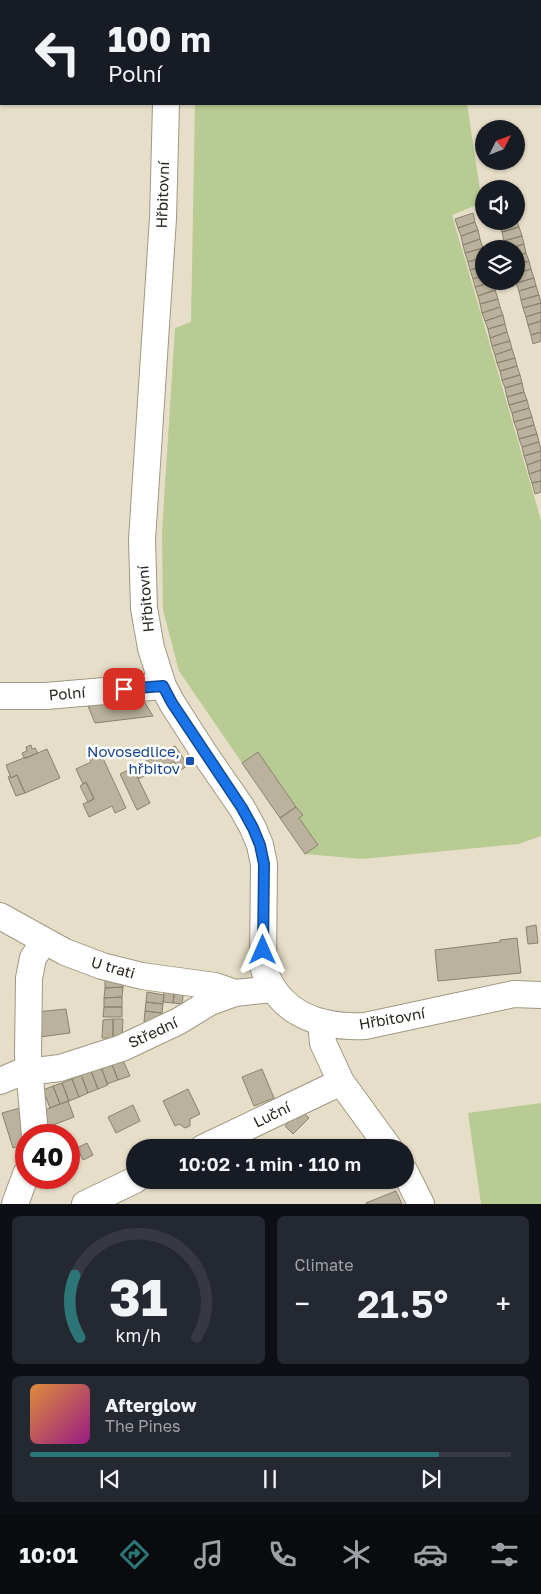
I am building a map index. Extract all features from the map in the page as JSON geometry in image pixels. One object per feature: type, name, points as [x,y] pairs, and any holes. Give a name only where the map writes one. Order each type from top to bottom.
[{"type":"street","name":"Hřbitovní","points":[[166,105],[163,218],[142,540],[144,608],[151,648],[163,686],[172,703],[242,808],[260,845],[264,864],[268,978],[282,1001],[292,1009],[321,1022],[346,1026],[365,1026],[514,994],[541,995]]},
{"type":"street","name":"Polní","points":[[0,696],[46,696],[163,686]]},
{"type":"street","name":"U trati","points":[[0,916],[65,952],[102,966],[142,976],[215,986],[235,993]]},
{"type":"street","points":[[33,1124],[28,1056],[29,978],[33,958],[44,941]]},
{"type":"street","name":"Střední","points":[[0,1081],[19,1073],[60,1068],[122,1048],[179,1021],[210,1002],[268,978]]},
{"type":"street","points":[[321,1022],[323,1043],[341,1082],[382,1139]]},
{"type":"street","name":"Luční","points":[[222,1139],[341,1082]]},
{"type":"street","points":[[85,1204],[126,1184]]},
{"type":"street","points":[[15,1204],[20,1189]]},
{"type":"street","points":[[414,1189],[421,1204]]},
{"type":"green space","points":[[195,105],[467,105],[475,157],[475,170],[477,170],[479,180],[475,180],[475,206],[452,215],[541,520],[541,836],[519,844],[362,859],[305,854],[318,845],[299,818],[302,815],[258,752],[242,763],[179,671],[163,610],[162,532],[175,328],[191,322]]},
{"type":"green space","points":[[541,1103],[541,1204],[481,1204],[468,1113]]},
{"type":"building","points":[[473,213],[475,222],[458,228],[455,219]]},
{"type":"building","points":[[475,222],[475,230],[478,230],[461,236],[458,228]]},
{"type":"building","points":[[478,230],[480,239],[463,245],[461,236]]},
{"type":"building","points":[[520,230],[522,236],[504,240],[502,232]]},
{"type":"building","points":[[522,236],[523,240],[508,240]]},
{"type":"building","points":[[475,241],[475,250],[465,253],[463,245]]},
{"type":"building","points":[[475,250],[475,260],[468,262],[465,253]]},
{"type":"building","points":[[525,253],[529,261],[525,262]]},
{"type":"building","points":[[475,260],[475,269],[470,270],[468,262]]},
{"type":"building","points":[[529,261],[531,269],[525,271],[525,262]]},
{"type":"building","points":[[475,269],[475,278],[473,279],[470,270]]},
{"type":"building","points":[[531,269],[534,278],[525,280],[525,271]]},
{"type":"building","points":[[534,278],[536,286],[525,289],[525,280]]},
{"type":"building","points":[[536,286],[539,295],[521,300],[519,291]]},
{"type":"building","points":[[476,290],[495,290],[478,296]]},
{"type":"building","points":[[495,290],[498,299],[480,304],[478,296]]},
{"type":"building","points":[[539,295],[541,303],[523,308],[521,300]]},
{"type":"building","points":[[498,299],[500,307],[482,313],[480,304]]},
{"type":"building","points":[[541,303],[541,312],[526,317],[523,308]]},
{"type":"building","points":[[500,307],[503,315],[485,321],[482,313]]},
{"type":"building","points":[[541,312],[541,321],[528,325],[526,317]]},
{"type":"building","points":[[503,315],[505,324],[488,329],[485,321]]},
{"type":"building","points":[[541,321],[541,332],[531,335],[528,325]]},
{"type":"building","points":[[505,324],[507,332],[490,338],[488,329]]},
{"type":"building","points":[[507,332],[510,341],[492,346],[490,338]]},
{"type":"building","points":[[541,332],[541,341],[533,344],[531,335]]},
{"type":"building","points":[[510,341],[512,349],[495,355],[492,346]]},
{"type":"building","points":[[512,349],[515,358],[497,363],[495,355]]},
{"type":"building","points":[[515,358],[517,366],[500,371],[497,363]]},
{"type":"building","points":[[517,366],[520,375],[502,380],[500,371]]},
{"type":"building","points":[[520,375],[522,383],[505,388],[502,380]]},
{"type":"building","points":[[522,383],[524,392],[507,397],[505,388]]},
{"type":"building","points":[[524,392],[527,400],[509,405],[507,397]]},
{"type":"building","points":[[527,400],[529,408],[512,413],[509,405]]},
{"type":"building","points":[[529,408],[532,417],[514,422],[512,413]]},
{"type":"building","points":[[532,417],[534,425],[517,430],[514,422]]},
{"type":"building","points":[[534,425],[537,434],[519,439],[517,430]]},
{"type":"building","points":[[537,434],[539,442],[522,447],[519,439]]},
{"type":"building","points":[[539,442],[541,451],[524,456],[522,447]]},
{"type":"building","points":[[541,451],[541,460],[527,465],[524,456]]},
{"type":"building","points":[[541,460],[541,470],[529,474],[527,465]]},
{"type":"building","points":[[541,470],[541,481],[532,483],[529,474]]},
{"type":"building","points":[[541,481],[541,492],[535,494],[532,483]]},
{"type":"building","points":[[142,698],[153,716],[95,723],[88,706]]},
{"type":"building","points":[[31,745],[32,749],[35,748],[38,753],[24,758],[22,753],[27,751],[26,747]]},
{"type":"building","points":[[175,746],[188,765],[181,770],[174,762],[138,779],[133,768]]},
{"type":"building","points":[[47,749],[60,778],[25,793],[17,775],[11,778],[6,765]]},
{"type":"building","points":[[258,752],[296,807],[280,818],[242,763]]},
{"type":"building","points":[[101,754],[126,808],[115,813],[112,806],[89,817],[83,804],[94,799],[86,782],[83,784],[76,769],[91,762],[90,759]]},
{"type":"building","points":[[133,768],[150,803],[137,810],[120,774]]},
{"type":"building","points":[[17,775],[25,793],[16,796],[8,777],[10,776],[11,778]]},
{"type":"building","points":[[86,782],[94,799],[88,802],[80,786]]},
{"type":"building","points":[[296,807],[303,815],[299,818],[318,845],[305,854],[280,818]]},
{"type":"building","points":[[536,925],[538,943],[528,944],[526,927]]},
{"type":"building","points":[[517,938],[521,973],[438,981],[435,950]]},
{"type":"building","points":[[123,977],[123,987],[105,988],[105,978]]},
{"type":"building","points":[[165,985],[175,987],[173,1003],[163,1002]]},
{"type":"building","points":[[123,987],[122,997],[104,998],[105,988]]},
{"type":"building","points":[[175,987],[184,988],[182,1004],[173,1003]]},
{"type":"building","points":[[147,992],[164,995],[163,1004],[146,1002]]},
{"type":"building","points":[[122,997],[122,1007],[104,1007],[104,998]]},
{"type":"building","points":[[146,1002],[163,1004],[162,1013],[145,1011]]},
{"type":"building","points":[[104,1007],[122,1007],[122,1017],[103,1017]]},
{"type":"building","points":[[66,1009],[70,1033],[40,1037],[36,1012]]},
{"type":"building","points":[[145,1011],[162,1013],[160,1024],[144,1022]]},
{"type":"building","points":[[113,1019],[123,1019],[122,1038],[113,1038]]},
{"type":"building","points":[[113,1019],[113,1038],[102,1038],[103,1020]]},
{"type":"building","points":[[122,1058],[130,1076],[118,1080],[111,1062]]},
{"type":"building","points":[[111,1062],[118,1080],[107,1084],[101,1066]]},
{"type":"building","points":[[101,1068],[108,1085],[98,1089],[91,1071]]},
{"type":"building","points":[[262,1069],[274,1098],[254,1106],[242,1077]]},
{"type":"building","points":[[91,1071],[98,1089],[88,1093],[81,1075]]},
{"type":"building","points":[[81,1075],[88,1093],[79,1097],[72,1079]]},
{"type":"building","points":[[72,1079],[79,1097],[69,1101],[62,1083]]},
{"type":"building","points":[[62,1083],[69,1101],[60,1104],[53,1086]]},
{"type":"building","points":[[53,1086],[60,1104],[50,1108],[43,1090]]},
{"type":"building","points":[[188,1089],[200,1114],[190,1119],[190,1126],[185,1128],[179,1124],[175,1126],[163,1101]]},
{"type":"building","points":[[68,1101],[74,1117],[56,1124],[47,1124],[42,1111]]},
{"type":"building","points":[[133,1105],[140,1121],[116,1133],[108,1117]]},
{"type":"building","points":[[27,1106],[27,1124],[15,1124],[15,1147],[13,1148],[2,1113]]},
{"type":"building","points":[[300,1110],[309,1118],[293,1134],[285,1126]]},
{"type":"building","points":[[87,1143],[93,1155],[83,1160],[80,1154],[80,1146]]},
{"type":"building","points":[[396,1191],[402,1204],[366,1204],[366,1203]]},
{"type":"place","name":"Novosedlice, hřbitov","points":[[190,761]]},
{"type":"route","points":[[124,689],[163,686],[253,828],[260,845],[264,864],[263,950]]}]
